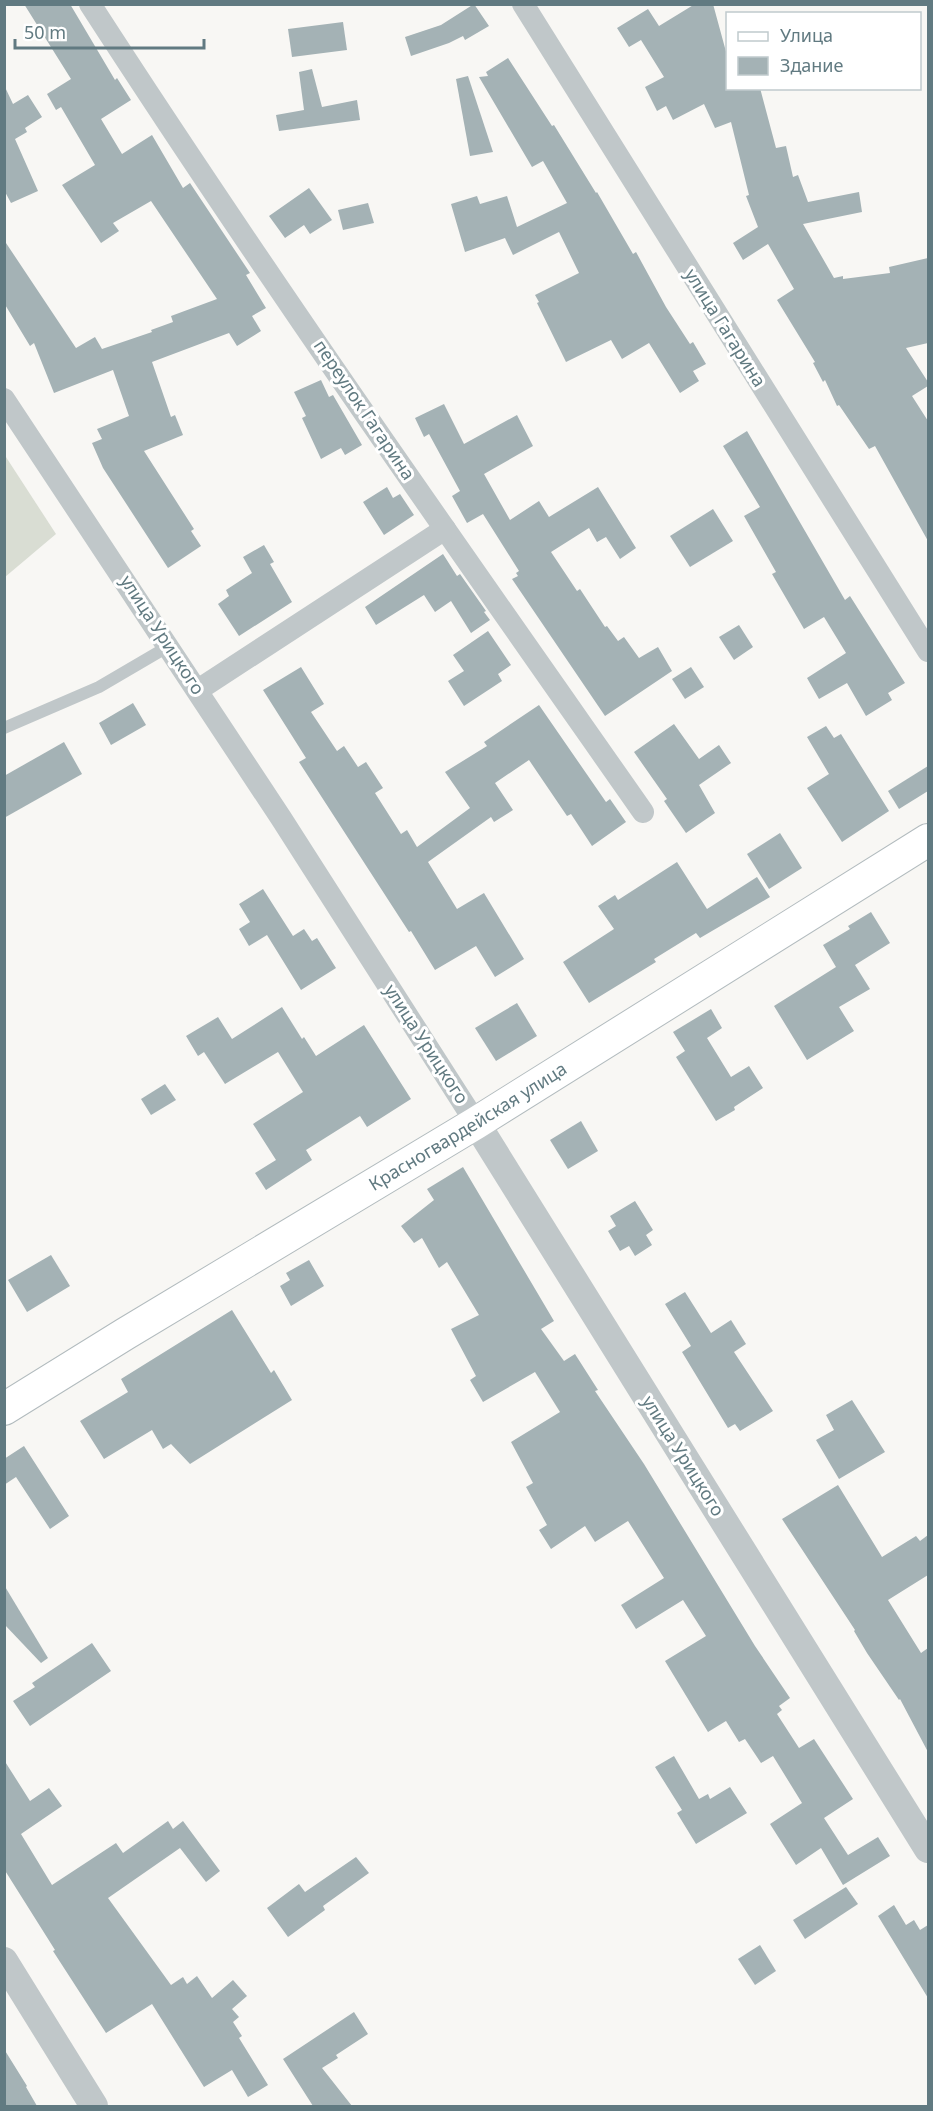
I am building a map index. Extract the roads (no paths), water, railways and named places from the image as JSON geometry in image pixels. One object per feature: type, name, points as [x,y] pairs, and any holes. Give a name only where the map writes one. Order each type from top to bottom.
[{"type":"main road","name":"Красногвардейская улица","points":[[4,1409],[476,1123],[928,840]]},
{"type":"street","name":"переулок Гагарина","points":[[90,4],[167,123],[445,529],[643,812]]},
{"type":"street","name":"улица Гагарина","points":[[523,4],[928,651]]},
{"type":"street","name":"улица Урицкого","points":[[4,399],[198,690],[476,1123],[928,1850]]},
{"type":"street","points":[[198,690],[445,529]]},
{"type":"street","points":[[4,1961],[94,2106]]},
{"type":"lane","points":[[4,728],[99,687],[169,646]]}]
